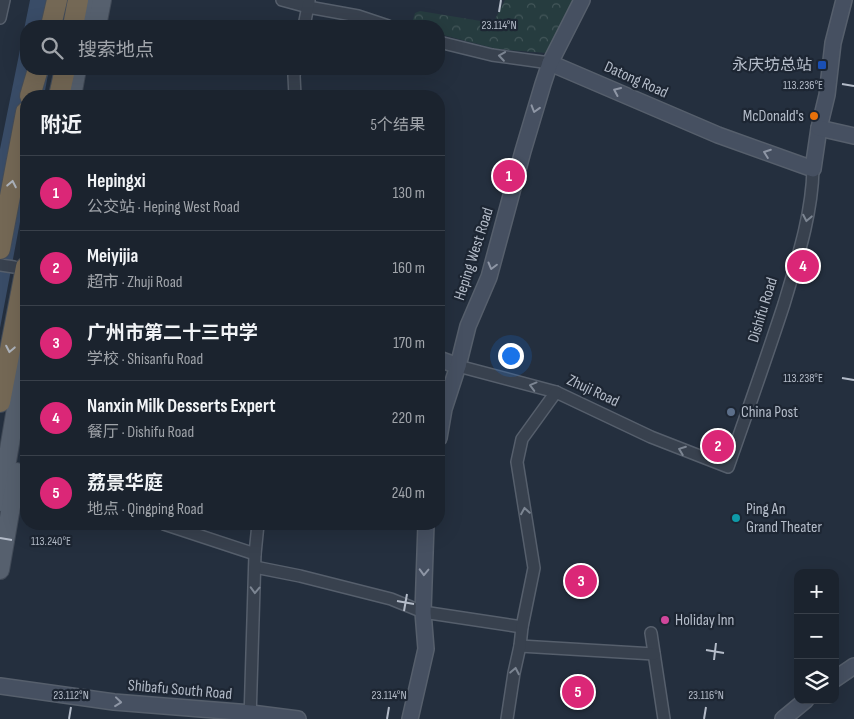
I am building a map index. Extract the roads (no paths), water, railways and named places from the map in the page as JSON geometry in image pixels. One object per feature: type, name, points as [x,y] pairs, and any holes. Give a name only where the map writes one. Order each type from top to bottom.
[{"type":"highway","points":[[52,20],[57,0]]},
{"type":"highway","points":[[74,20],[78,0]]},
{"type":"highway","points":[[32,90],[36,75]]},
{"type":"highway","points":[[60,90],[63,75]]},
{"type":"highway","points":[[0,249],[20,144]]},
{"type":"highway","points":[[0,402],[18,267]]},
{"type":"main road","points":[[85,20],[89,0]]},
{"type":"main road","points":[[98,20],[102,0]]},
{"type":"main road","points":[[73,90],[76,75]]},
{"type":"main road","points":[[85,90],[88,75]]},
{"type":"main road","points":[[0,502],[20,385]]},
{"type":"main road","points":[[0,570],[20,486]]},
{"type":"street","points":[[0,18],[4,0]]},
{"type":"street","points":[[282,0],[309,4],[370,20]]},
{"type":"street","name":"Heping West Road","points":[[445,406],[468,326],[489,278],[527,134],[550,63],[582,0]]},
{"type":"street","name":"Dishifu Road","points":[[728,467],[763,370],[801,245],[812,191],[813,169],[819,128],[827,94],[833,42],[844,0]]},
{"type":"street","points":[[305,20],[309,4]]},
{"type":"street","name":"Datong Road","points":[[445,43],[492,55],[550,63],[718,135],[813,169]]},
{"type":"street","points":[[295,90],[296,75]]},
{"type":"street","points":[[819,128],[854,136]]},
{"type":"street","points":[[0,265],[18,267]]},
{"type":"street","name":"Zhuji Road","points":[[445,362],[556,392],[651,438],[728,467]]},
{"type":"street","points":[[507,719],[534,568],[517,462],[522,439],[556,392]]},
{"type":"street","points":[[182,530],[255,554]]},
{"type":"street","points":[[250,716],[257,530]]},
{"type":"street","points":[[410,719],[426,649],[423,612],[426,530]]},
{"type":"street","points":[[255,567],[300,576],[391,599],[423,612],[522,627]]},
{"type":"street","points":[[651,633],[664,719]]},
{"type":"street","points":[[520,646],[654,654]]},
{"type":"street","points":[[839,676],[854,666]]},
{"type":"street","name":"Shibafu South Road","points":[[0,686],[114,702],[298,719]]},
{"type":"street","points":[[783,719],[801,704]]},
{"type":"water","points":[[30,0],[63,0],[59,20],[26,20]]},
{"type":"water","points":[[20,50],[20,75],[48,75],[45,90],[20,90],[20,222],[0,328],[0,149]]},
{"type":"place","name":"永庆坊总站","points":[[822,65]]},
{"type":"place","name":"McDonald's","points":[[814,116]]},
{"type":"place","name":"Hepingxi","points":[[509,176]]},
{"type":"place","name":"Nanxin Milk Desserts Expert","points":[[803,266]]},
{"type":"place","name":"China Post","points":[[731,412]]},
{"type":"place","name":"Meiyijia","points":[[718,446]]},
{"type":"place","name":"Ping An Grand Theater","points":[[736,518]]},
{"type":"place","name":"广州市第二十三中学","points":[[581,581]]},
{"type":"place","name":"Holiday Inn","points":[[665,620]]},
{"type":"place","name":"荔景华庭","points":[[578,692]]}]
